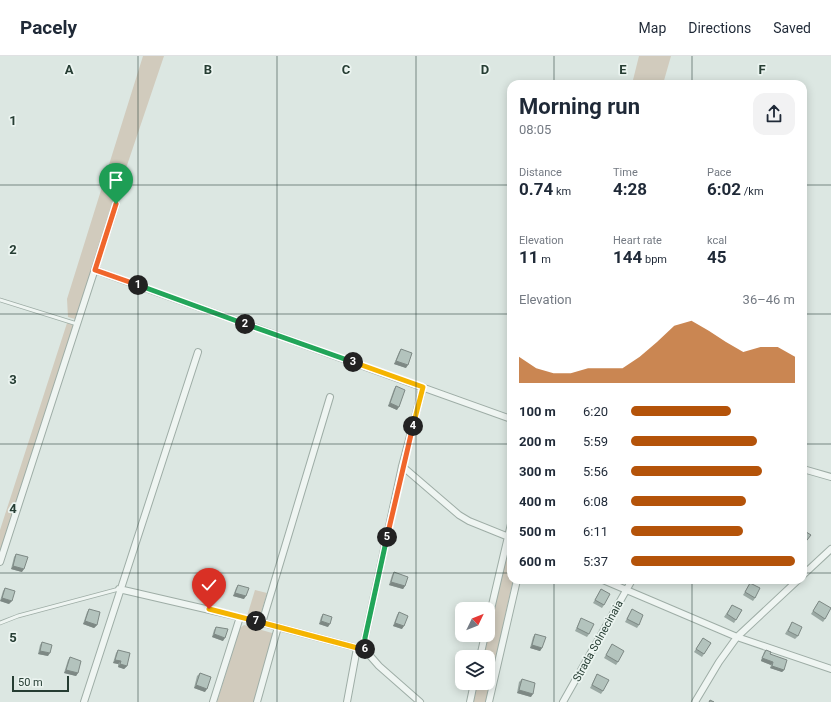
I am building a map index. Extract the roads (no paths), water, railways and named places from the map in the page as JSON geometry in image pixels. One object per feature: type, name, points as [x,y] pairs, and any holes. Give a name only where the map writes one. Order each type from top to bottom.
[{"type":"street","points":[[0,562],[116,204]]},
{"type":"street","points":[[95,270],[507,418]]},
{"type":"street","points":[[84,702],[119,589],[198,352]]},
{"type":"street","points":[[365,650],[365,638],[402,466],[423,387]]},
{"type":"street","points":[[262,623],[330,397]]},
{"type":"street","points":[[402,466],[459,515],[469,521],[507,536]]},
{"type":"street","points":[[807,470],[831,477]]},
{"type":"street","points":[[493,602],[507,545]]},
{"type":"street","points":[[807,572],[831,549]]},
{"type":"street","points":[[489,702],[516,584]]},
{"type":"street","points":[[612,584],[737,637],[831,669]]},
{"type":"street","name":"Strada Solnecinaia","points":[[564,702],[630,584]]},
{"type":"street","points":[[695,702],[719,662],[737,637],[794,584]]},
{"type":"street","points":[[119,589],[240,617],[365,650],[379,666],[420,702]]},
{"type":"street","points":[[213,702],[240,617]]},
{"type":"street","points":[[257,702],[278,627]]},
{"type":"street","points":[[347,702],[357,648]]},
{"type":"street","points":[[470,702],[473,690]]},
{"type":"lane","points":[[0,300],[77,324]]},
{"type":"lane","points":[[0,623],[18,616],[119,589]]}]
